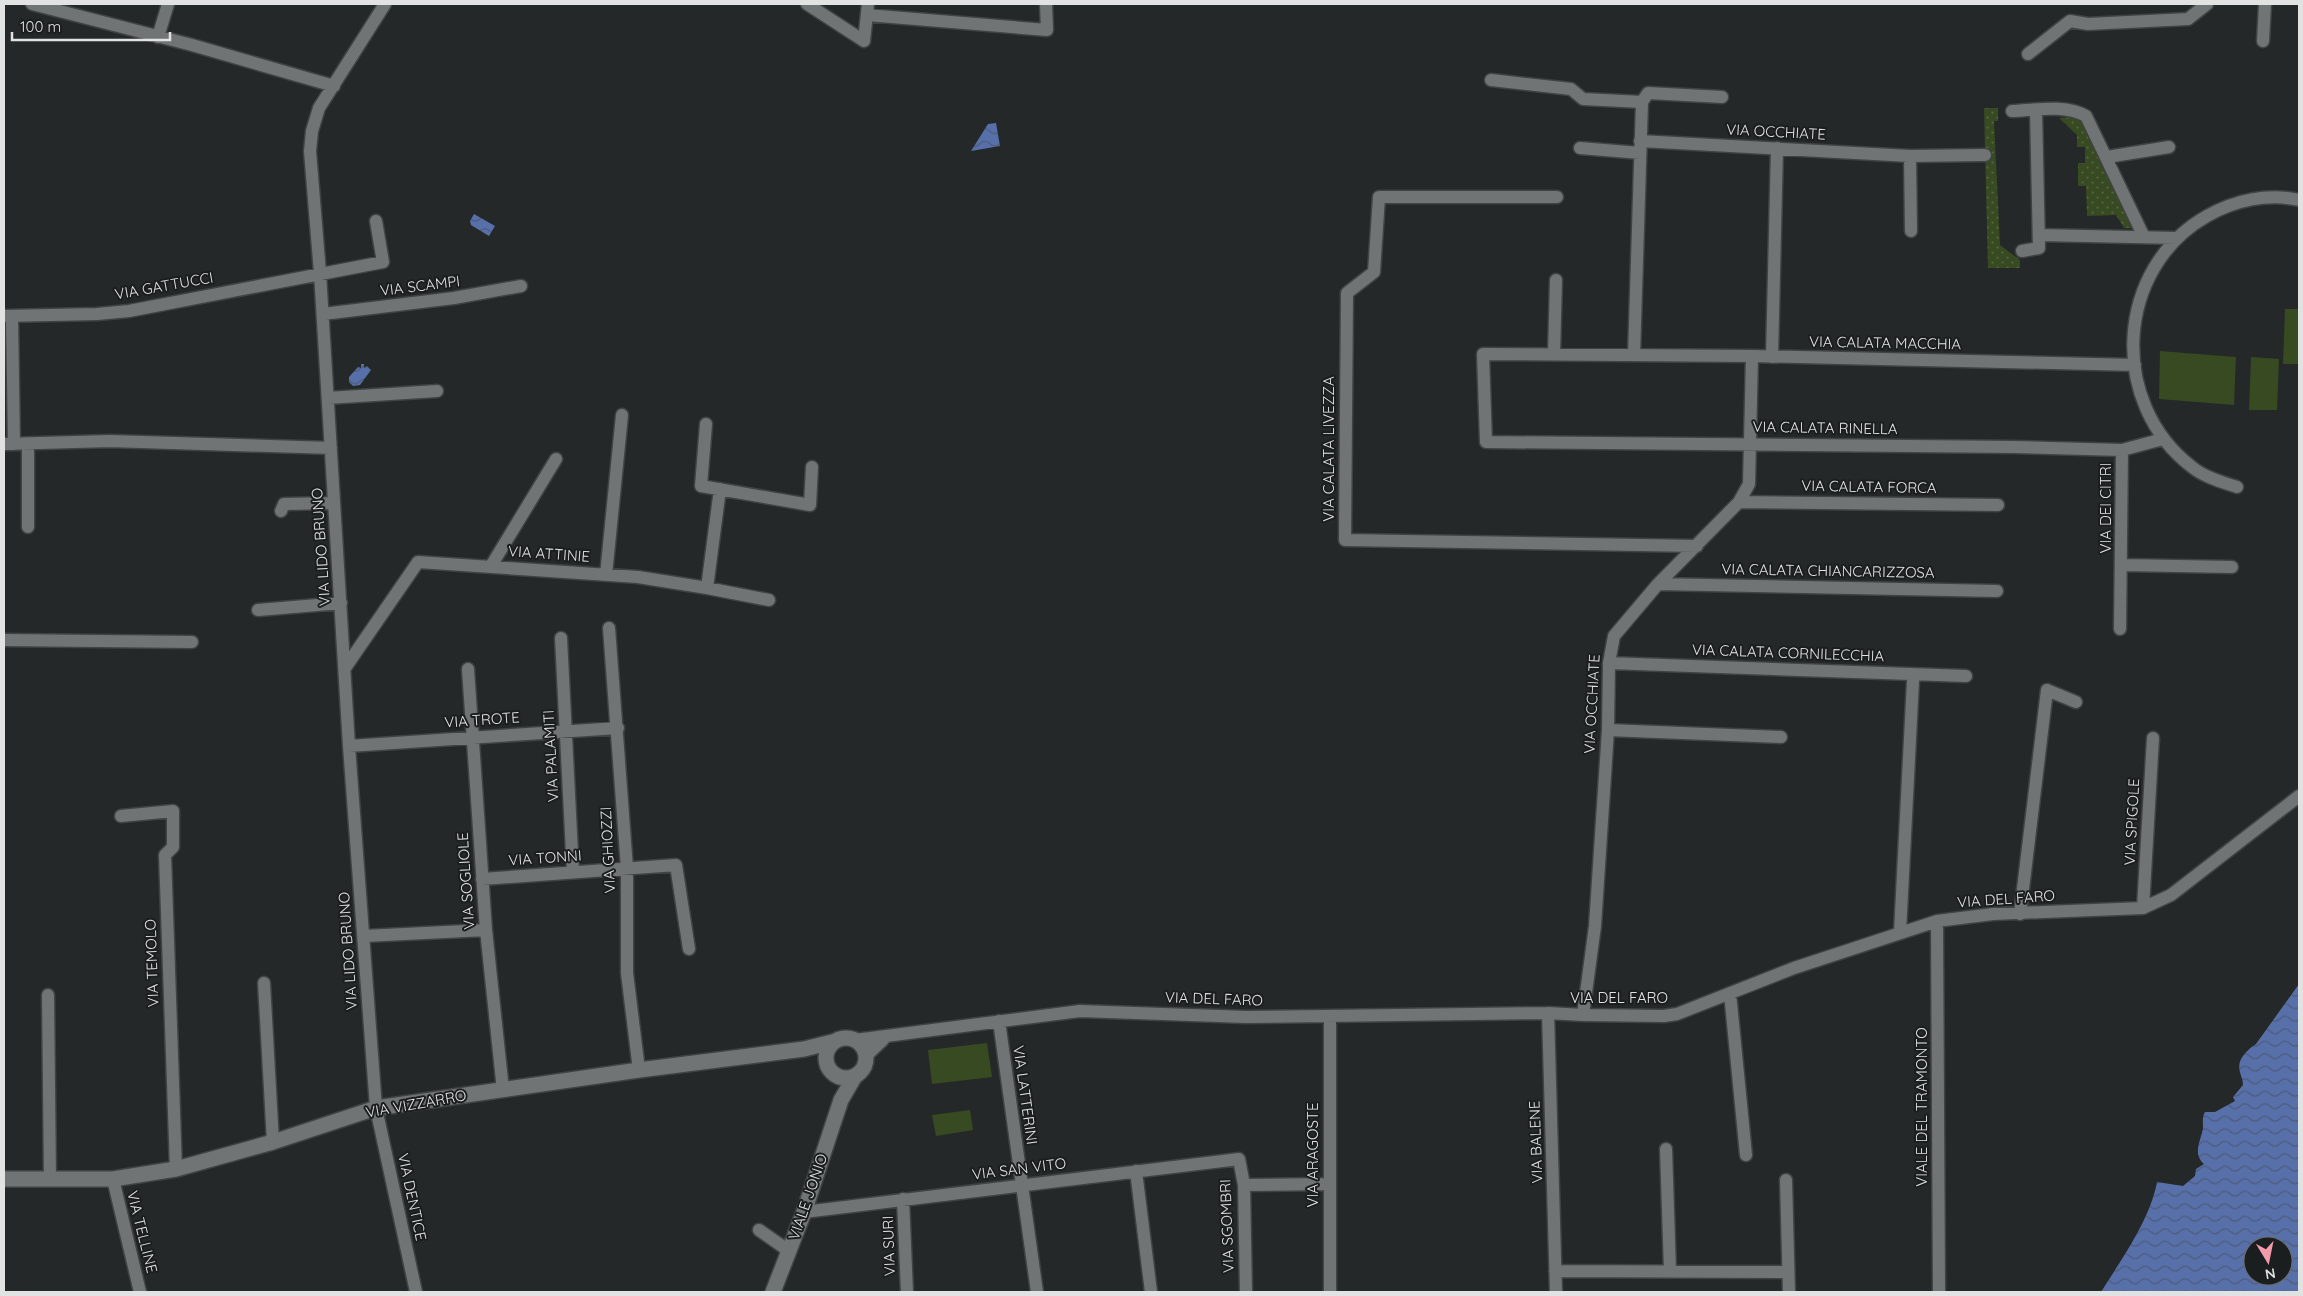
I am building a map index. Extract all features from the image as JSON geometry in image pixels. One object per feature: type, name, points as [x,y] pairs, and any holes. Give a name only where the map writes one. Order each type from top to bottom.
[{"type":"street","points":[[32,4],[192,45],[334,86]]},
{"type":"street","points":[[158,37],[168,4]]},
{"type":"street","name":"VIA LIDO BRUNO","points":[[376,1108],[349,746],[323,314],[310,151],[312,131],[319,108],[385,4]]},
{"type":"street","points":[[807,4],[864,41],[868,10],[1047,30],[1046,4]]},
{"type":"street","points":[[2028,54],[2070,21],[2088,24],[2188,19],[2207,4]]},
{"type":"street","points":[[2263,42],[2265,4]]},
{"type":"street","points":[[1491,80],[1571,89],[1583,99],[1642,102]]},
{"type":"street","points":[[1634,355],[1642,102],[1648,93],[1722,97]]},
{"type":"street","points":[[2012,111],[2063,109],[2078,111],[2086,116],[2144,237]]},
{"type":"street","points":[[2022,251],[2039,248],[2036,110]]},
{"type":"street","points":[[1580,148],[1640,147]]},
{"type":"street","name":"VIA OCCHIATE","points":[[1640,147],[1777,148],[1910,156],[1985,155]]},
{"type":"street","points":[[2107,158],[2169,147]]},
{"type":"street","points":[[1772,357],[1777,148]]},
{"type":"street","points":[[1910,156],[1911,231]]},
{"type":"street","name":"VIA CALATA LIVEZZA","points":[[1557,197],[1379,197],[1374,272],[1346,293],[1345,540],[1697,546]]},
{"type":"street","points":[[2237,487],[2193,468],[2163,439],[2152,422],[2143,400],[2135,365],[2134,330],[2143,289],[2155,264],[2177,238],[2215,212],[2244,200],[2262,198],[2299,200]]},
{"type":"street","name":"VIA GATTUCCI","points":[[8,316],[129,311],[383,262],[376,221]]},
{"type":"street","points":[[2039,235],[2177,238]]},
{"type":"street","points":[[1554,354],[1556,280]]},
{"type":"street","name":"VIA SCAMPI","points":[[323,314],[454,298],[522,286]]},
{"type":"street","points":[[8,316],[9,444],[110,441],[330,448]]},
{"type":"street","name":"VIA CALATA MACCHIA","points":[[1486,442],[1483,354],[1752,356],[2135,365]]},
{"type":"street","name":"VIA OCCHIATE","points":[[1583,1015],[1595,926],[1608,730],[1609,663],[1614,636],[1658,584],[1740,502],[1750,484],[1752,356]]},
{"type":"street","points":[[328,398],[437,391]]},
{"type":"street","points":[[606,575],[622,415]]},
{"type":"street","points":[[706,424],[701,486],[810,505],[812,467]]},
{"type":"street","name":"VIA CALATA RINELLA","points":[[1486,442],[2122,450],[2163,439]]},
{"type":"street","points":[[28,444],[28,527]]},
{"type":"street","name":"VIA DEI CITRI","points":[[2120,629],[2122,450]]},
{"type":"street","points":[[491,566],[556,459]]},
{"type":"street","points":[[706,588],[720,490]]},
{"type":"street","name":"VIA CALATA FORCA","points":[[1740,502],[1998,505]]},
{"type":"street","points":[[281,511],[284,504],[334,504]]},
{"type":"street","name":"VIA ATTINIE","points":[[345,668],[418,562],[638,577],[769,600]]},
{"type":"street","name":"VIA DEI CITRI","points":[[2122,565],[2232,567]]},
{"type":"street","name":"VIA CALATA CHIANCARIZZOSA","points":[[1658,584],[1997,591]]},
{"type":"street","points":[[258,610],[341,603]]},
{"type":"street","name":"VIA GHIOZZI","points":[[610,628],[627,868],[627,972],[639,1070]]},
{"type":"street","name":"VIA PALAMITI","points":[[561,638],[572,872]]},
{"type":"street","points":[[4,640],[192,642]]},
{"type":"street","name":"VIA CALATA CORNILECCHIA","points":[[1609,663],[1966,676]]},
{"type":"street","name":"VIA SOGLIOLE","points":[[468,669],[486,930],[503,1090]]},
{"type":"street","points":[[1900,932],[1913,682]]},
{"type":"street","points":[[2020,914],[2048,690],[2076,702]]},
{"type":"street","name":"VIA TROTE","points":[[349,746],[472,736],[618,728]]},
{"type":"street","points":[[1608,730],[1781,737]]},
{"type":"street","name":"VIA SPIGOLE","points":[[2143,908],[2153,738]]},
{"type":"street","name":"VIA DEL FARO","points":[[855,1040],[1080,1011],[1246,1017],[1548,1013],[1664,1016],[1677,1014],[1794,968],[1937,921],[1993,914],[2143,908],[2171,895],[2299,796]]},
{"type":"street","name":"VIA TEMOLO","points":[[121,816],[173,811],[173,847],[165,855],[176,1169]]},
{"type":"street","name":"VIA TONNI","points":[[482,879],[676,865],[689,949]]},
{"type":"street","name":"VIALE DEL TRAMONTO","points":[[1937,921],[1939,1292]]},
{"type":"street","points":[[364,936],[486,930]]},
{"type":"street","points":[[264,983],[273,1142]]},
{"type":"street","points":[[1730,993],[1746,1155]]},
{"type":"street","points":[[48,995],[50,1179]]},
{"type":"street","name":"VIA BALENE","points":[[1548,1013],[1556,1292]]},
{"type":"street","name":"VIA ARAGOSTE","points":[[1330,1017],[1330,1292]]},
{"type":"street","name":"VIA LATTERINI","points":[[999,1021],[1037,1292]]},
{"type":"street","points":[[866,1056],[886,1037]]},
{"type":"street","name":"VIA VIZZARRO","points":[[4,1179],[113,1179],[176,1169],[273,1142],[376,1108],[639,1070],[804,1049],[842,1039],[855,1040]]},
{"type":"street","points":[[836,1041],[828,1051],[826,1058],[829,1069],[836,1075],[846,1078],[855,1076],[864,1069],[866,1056],[864,1049],[855,1040]]},
{"type":"street","name":"VIA VIZZARRO","points":[[804,1049],[826,1058]]},
{"type":"street","name":"VIALE JONIO","points":[[836,1075],[841,1100]]},
{"type":"street","name":"VIALE JONIO","points":[[773,1292],[804,1212],[841,1100],[855,1076]]},
{"type":"street","name":"VIA DENTICE","points":[[376,1108],[416,1292]]},
{"type":"street","points":[[1666,1149],[1670,1271]]},
{"type":"street","name":"VIA SAN VITO","points":[[804,1212],[1239,1159]]},
{"type":"street","name":"VIA SGOMBRI","points":[[1239,1159],[1244,1185],[1246,1292]]},
{"type":"street","points":[[1136,1171],[1151,1292]]},
{"type":"street","name":"VIA TELLINE","points":[[113,1179],[140,1292]]},
{"type":"street","points":[[1786,1180],[1789,1292]]},
{"type":"street","points":[[1244,1185],[1329,1184]]},
{"type":"street","name":"VIA SURI","points":[[903,1199],[907,1292]]},
{"type":"street","points":[[759,1230],[789,1251]]},
{"type":"street","points":[[1555,1271],[1788,1272]]},
{"type":"green space","points":[[1984,108],[1998,108],[1998,121],[1994,121],[2000,245],[2020,260],[2020,268],[1988,268]]},
{"type":"green space","points":[[2073,117],[2083,121],[2138,228],[2124,228],[2116,215],[2087,216],[2086,186],[2078,186],[2078,163],[2085,163],[2085,147],[2077,147],[2077,135],[2059,118]]},
{"type":"green space","points":[[2285,309],[2299,309],[2299,364],[2283,364]]},
{"type":"green space","points":[[2160,351],[2236,357],[2234,405],[2159,399]]},
{"type":"green space","points":[[2251,357],[2279,359],[2277,410],[2249,410]]},
{"type":"green space","points":[[987,1043],[992,1077],[932,1084],[928,1050]]},
{"type":"green space","points":[[970,1110],[973,1130],[936,1136],[932,1115]]},
{"type":"water","points":[[996,123],[1000,146],[971,151],[988,124]]},
{"type":"water","points":[[474,214],[495,226],[489,236],[471,225],[470,221]]},
{"type":"water","points":[[361,364],[364,364],[364,368],[367,366],[371,370],[360,385],[353,386],[349,382],[349,377],[358,367],[361,368]]},
{"type":"water","points":[[2299,984],[2299,1292],[2101,1292],[2141,1225],[2148,1211],[2157,1182],[2183,1186],[2195,1176],[2196,1169],[2204,1164],[2198,1156],[2198,1147],[2203,1128],[2204,1114],[2205,1112],[2215,1112],[2235,1101],[2233,1097],[2243,1085],[2239,1068],[2241,1059],[2256,1044]]}]
